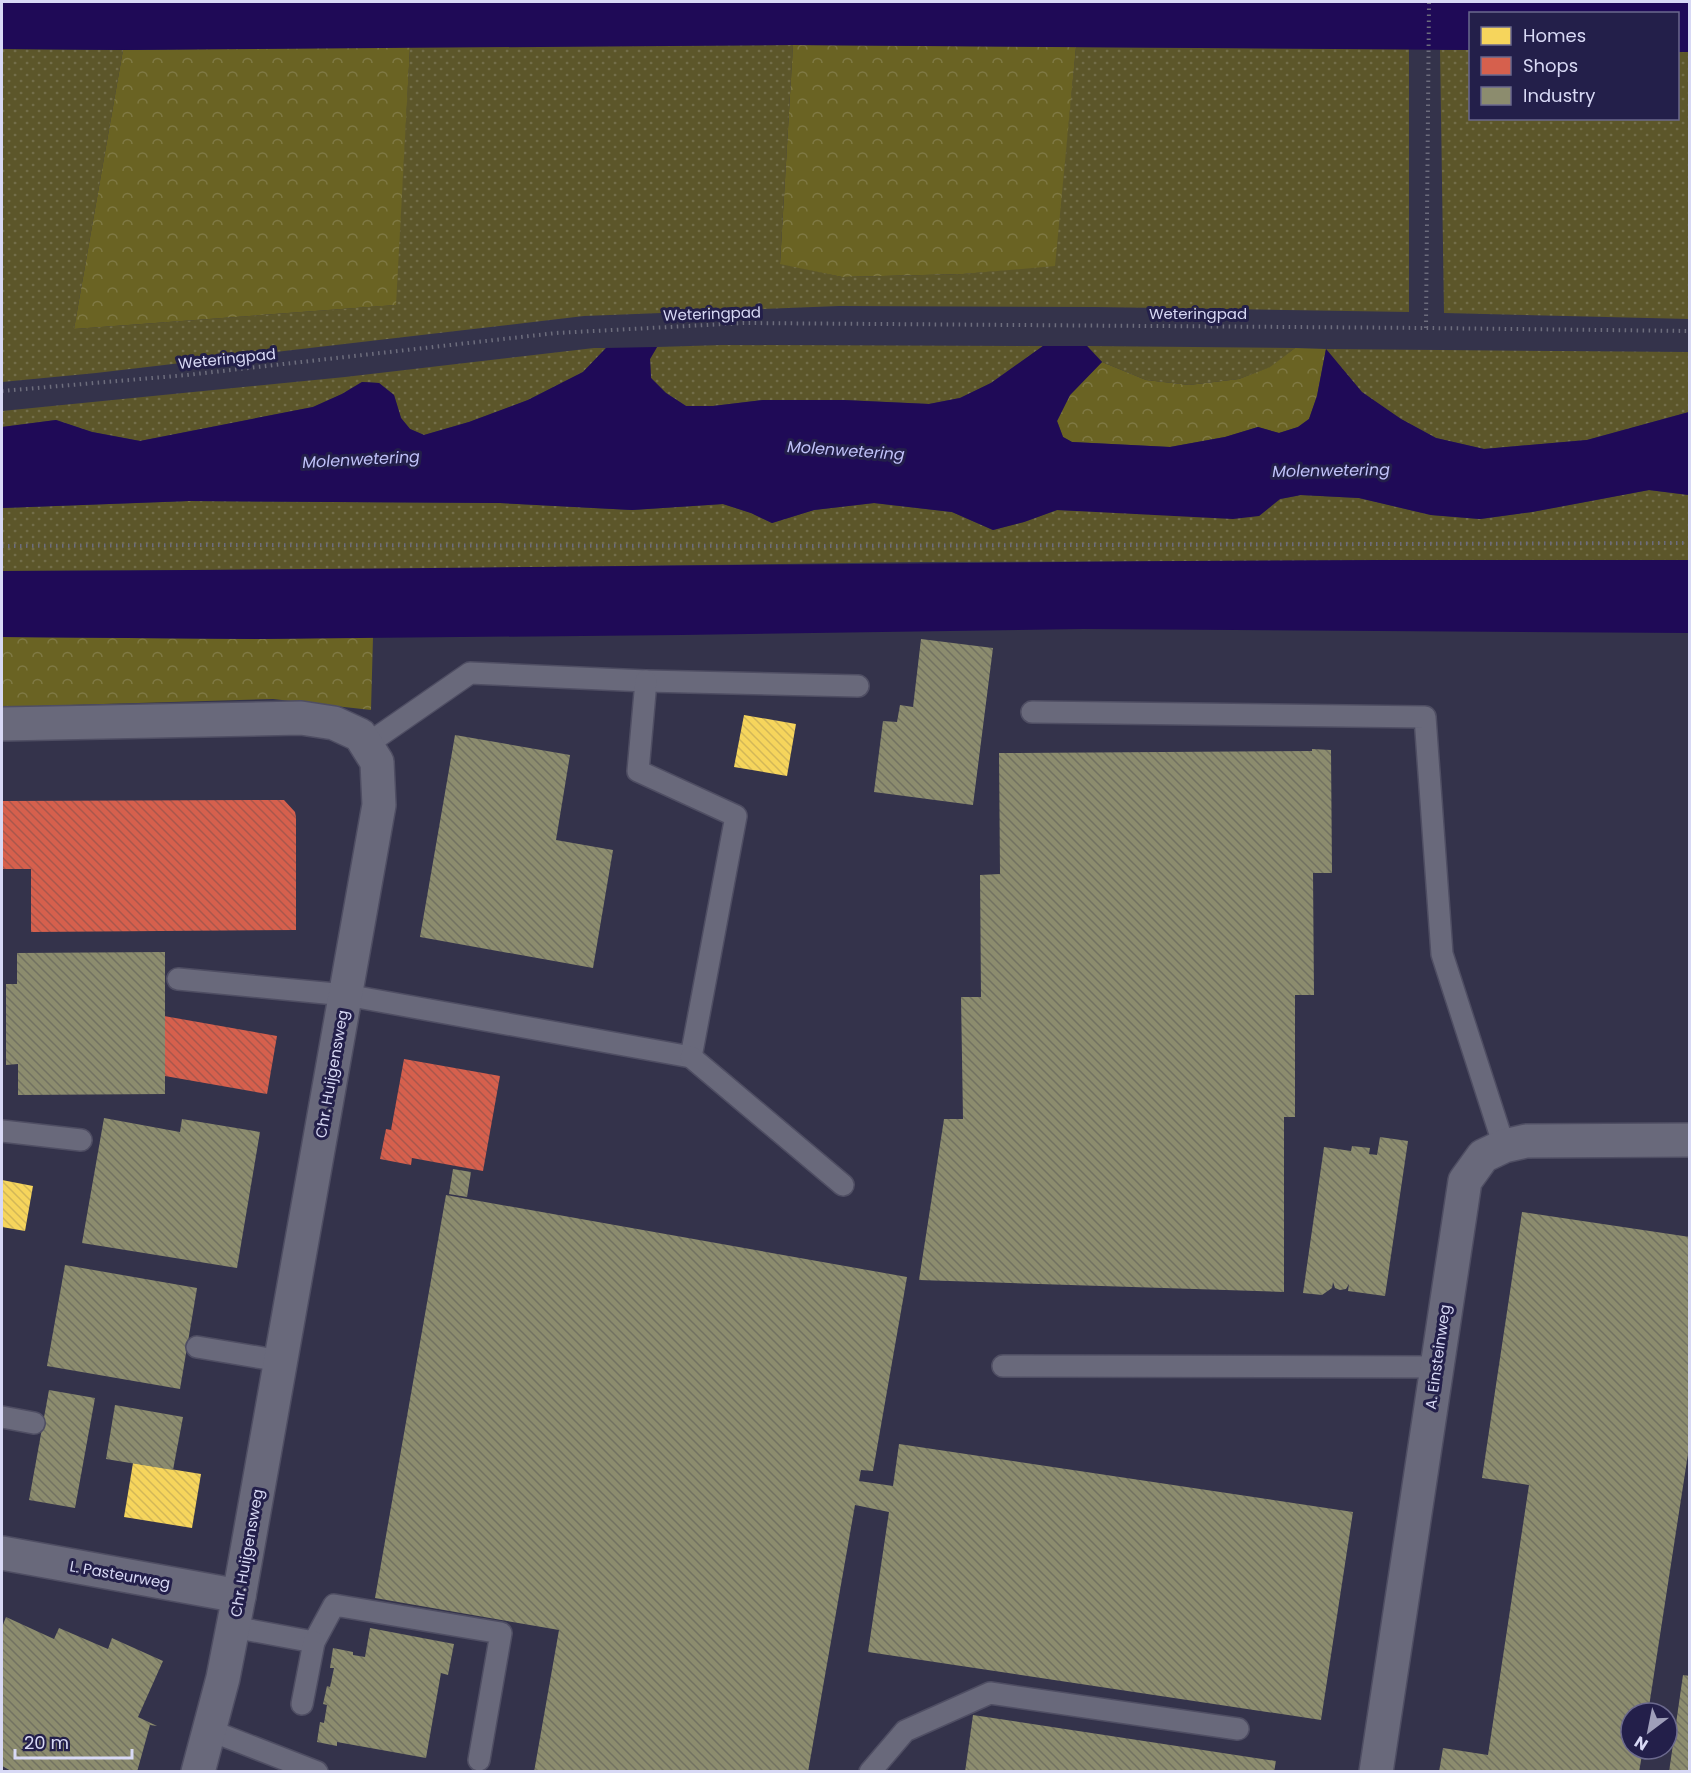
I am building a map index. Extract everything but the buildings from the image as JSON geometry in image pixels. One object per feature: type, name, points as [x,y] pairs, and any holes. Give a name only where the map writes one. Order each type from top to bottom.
[{"type":"street","name":"Chr. Huijgensweg","points":[[2,724],[302,718],[334,723],[360,735],[377,762],[380,805],[236,1612],[223,1678],[198,1772]]},
{"type":"street","name":"A. Einsteinweg","points":[[1376,1772],[1465,1181],[1484,1156],[1504,1146],[1526,1140],[1689,1140]]},
{"type":"street","name":"L. Pasteurweg","points":[[2,1553],[236,1612]]},
{"type":"lane","points":[[366,745],[470,673],[646,681],[858,686]]},
{"type":"lane","points":[[646,681],[638,771],[736,816],[691,1057]]},
{"type":"lane","points":[[1032,712],[1425,717],[1442,954],[1504,1146]]},
{"type":"lane","points":[[178,978],[346,995],[691,1057],[843,1185]]},
{"type":"lane","points":[[2,1131],[81,1140]]},
{"type":"lane","points":[[197,1347],[281,1361]]},
{"type":"lane","points":[[1003,1366],[1437,1367]]},
{"type":"lane","points":[[2,1417],[34,1423]]},
{"type":"lane","points":[[302,1704],[314,1642],[334,1605],[501,1633],[479,1760]]},
{"type":"lane","points":[[236,1612],[314,1642]]},
{"type":"lane","points":[[870,1772],[904,1731],[990,1693],[1238,1729]]},
{"type":"lane","points":[[209,1730],[309,1770]]},
{"type":"path","points":[[1426,328],[1429,2]]},
{"type":"path","name":"Weteringpad","points":[[2,392],[187,375],[556,333],[744,323],[1689,332]]},
{"type":"path","points":[[2,546],[1689,543]]},
{"type":"shaded area","points":[[1446,2],[1689,2],[1690,3],[1689,3]]},
{"type":"shaded area","points":[[793,45],[780,263],[842,277],[963,274],[1054,265],[1076,47],[1409,49],[1409,312],[839,306],[584,316],[2,382],[2,49],[123,50],[74,329],[395,305],[410,47]]},
{"type":"shaded area","points":[[1440,50],[1469,50],[1469,120],[1679,120],[1679,52],[1689,52],[1689,319],[1444,313]]},
{"type":"shaded area","points":[[723,345],[1043,346],[991,383],[960,398],[929,404],[843,400],[763,400],[713,406],[686,406],[666,393],[651,378],[650,359],[657,347]]},
{"type":"shaded area","points":[[1087,346],[1295,348],[1271,367],[1239,379],[1189,385],[1146,380],[1102,362]]},
{"type":"shaded area","points":[[606,348],[583,372],[528,400],[469,422],[424,435],[410,429],[401,418],[394,395],[379,383],[362,382],[313,407],[140,441],[92,432],[56,420],[2,427],[2,411],[345,377]]},
{"type":"shaded area","points":[[1326,349],[1689,352],[1689,412],[1587,440],[1484,449],[1436,438],[1401,419],[1362,393]]},
{"type":"shaded area","points":[[1649,490],[1689,495],[1690,560],[922,562],[405,569],[2,571],[2,508],[189,501],[500,503],[632,510],[723,504],[772,523],[814,510],[874,503],[952,512],[993,530],[1057,510],[1259,516],[1280,499],[1301,495],[1359,498],[1431,515],[1480,519],[1532,512]]},
{"type":"green space","points":[[793,45],[1076,47],[1055,266],[963,274],[842,277],[780,264]]},
{"type":"green space","points":[[410,47],[396,305],[74,329],[123,50]]},
{"type":"green space","points":[[1295,348],[1326,349],[1317,396],[1309,419],[1298,427],[1279,433],[1258,427],[1225,437],[1170,447],[1072,442],[1063,437],[1057,421],[1070,395],[1102,362],[1146,380],[1189,385],[1239,379],[1270,367]]},
{"type":"green space","points":[[2,637],[258,639],[373,637],[371,710],[273,699],[2,707]]},
{"type":"water","points":[[2,3],[1689,3],[1690,52],[1679,52],[1679,12],[1469,12],[1469,50],[793,45],[2,49]]},
{"type":"water","name":"Molenwetering","points":[[1043,346],[1087,346],[1102,362],[1070,395],[1057,421],[1063,437],[1072,442],[1170,447],[1225,437],[1258,427],[1279,433],[1298,427],[1309,419],[1317,396],[1326,349],[1362,392],[1401,419],[1436,438],[1484,449],[1587,440],[1689,412],[1689,495],[1649,490],[1532,512],[1480,519],[1431,515],[1359,498],[1301,495],[1280,499],[1259,516],[1233,519],[1057,510],[993,530],[952,512],[874,503],[814,510],[772,523],[723,504],[632,510],[500,503],[189,501],[2,508],[2,427],[56,420],[92,432],[140,441],[313,407],[362,382],[379,383],[394,395],[401,418],[410,429],[424,435],[469,422],[528,400],[583,372],[606,348],[657,347],[650,359],[651,378],[666,393],[686,406],[713,406],[763,400],[843,400],[929,404],[960,398],[991,383]]},
{"type":"water","points":[[1380,560],[1689,560],[1689,633],[1084,629],[258,639],[2,637],[2,571]]}]
